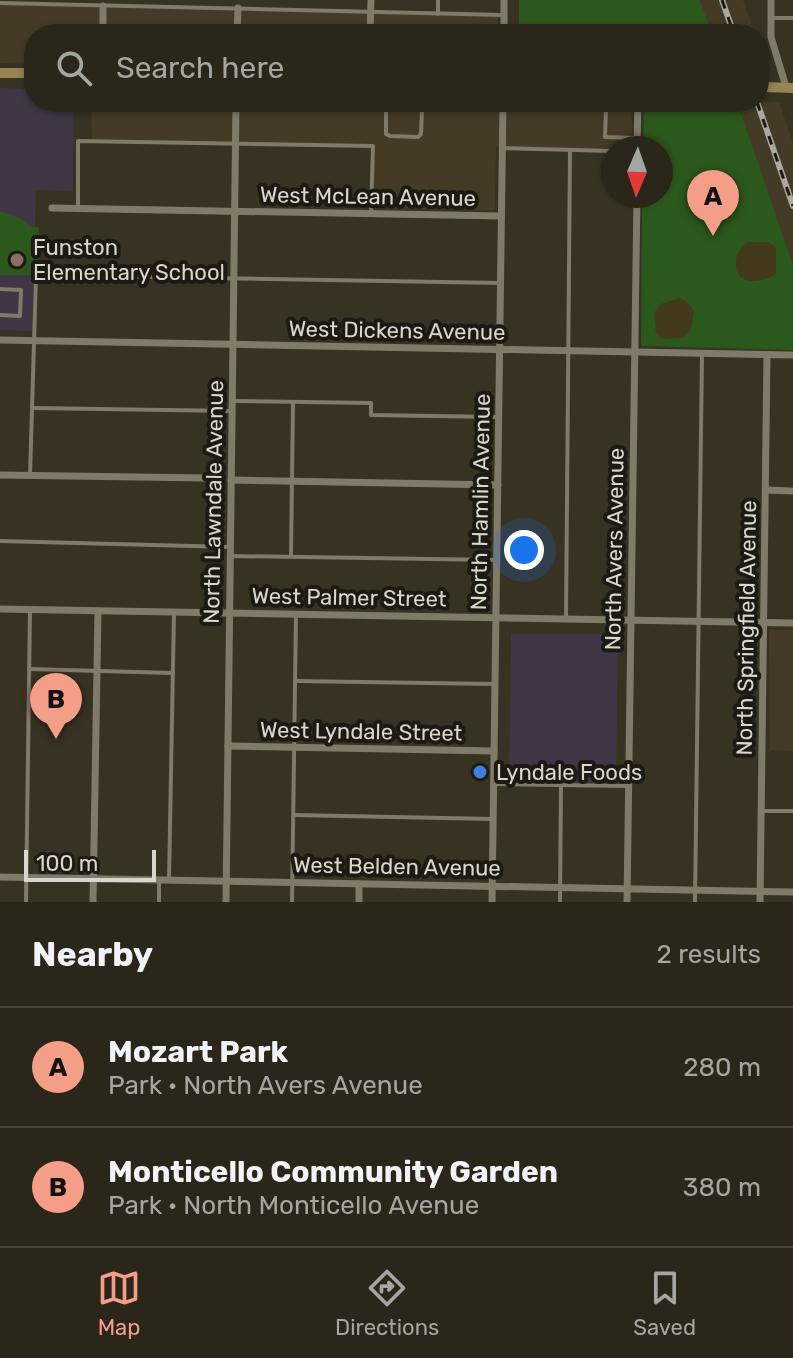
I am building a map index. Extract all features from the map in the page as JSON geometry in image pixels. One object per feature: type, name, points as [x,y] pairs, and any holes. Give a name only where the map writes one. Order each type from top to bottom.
[{"type":"main road","points":[[0,73],[24,73]]},
{"type":"main road","points":[[769,87],[790,88]]},
{"type":"street","points":[[370,24],[371,0]]},
{"type":"street","points":[[504,0],[504,24]]},
{"type":"street","points":[[771,0],[772,46],[790,88]]},
{"type":"street","points":[[103,6],[103,24]]},
{"type":"street","points":[[237,24],[238,8]]},
{"type":"street","name":"North Lawndale Avenue","points":[[226,902],[236,112]]},
{"type":"street","name":"North Hamlin Avenue","points":[[492,902],[503,112]]},
{"type":"street","points":[[637,136],[638,112]]},
{"type":"street","name":"West McLean Avenue","points":[[52,208],[501,216]]},
{"type":"street","name":"North Avers Avenue","points":[[627,902],[637,208]]},
{"type":"street","name":"West Dickens Avenue","points":[[0,340],[793,355]]},
{"type":"street","name":"North Springfield Avenue","points":[[760,902],[767,355]]},
{"type":"street","points":[[0,475],[206,478]]},
{"type":"street","points":[[231,480],[498,485]]},
{"type":"street","points":[[766,490],[793,491]]},
{"type":"street","name":"West Palmer Street","points":[[0,609],[793,623]]},
{"type":"street","points":[[93,902],[98,611]]},
{"type":"street","name":"West Lyndale Street","points":[[228,746],[494,751]]},
{"type":"street","name":"West Belden Avenue","points":[[0,877],[793,892]]},
{"type":"street","points":[[359,884],[359,902]]},
{"type":"lane","points":[[170,0],[170,7]]},
{"type":"lane","points":[[304,0],[304,10]]},
{"type":"lane","points":[[438,0],[438,14]]},
{"type":"lane","points":[[0,3],[504,15]]},
{"type":"lane","points":[[771,18],[793,18]]},
{"type":"lane","points":[[386,112],[386,134],[418,137],[421,134],[422,112]]},
{"type":"lane","points":[[605,136],[606,112]]},
{"type":"lane","points":[[78,208],[78,141],[373,146],[371,214]]},
{"type":"lane","points":[[502,148],[601,151]]},
{"type":"lane","points":[[566,619],[570,150]]},
{"type":"lane","points":[[30,476],[36,275],[500,283]]},
{"type":"lane","points":[[0,289],[21,290],[20,316],[0,315]]},
{"type":"lane","points":[[695,902],[702,354]]},
{"type":"lane","points":[[232,401],[371,403],[371,415],[499,417]]},
{"type":"lane","points":[[291,556],[294,402]]},
{"type":"lane","points":[[32,408],[232,411]]},
{"type":"lane","points":[[0,541],[291,556],[497,560]]},
{"type":"lane","points":[[26,902],[30,609]]},
{"type":"lane","points":[[169,880],[174,612]]},
{"type":"lane","points":[[292,902],[296,614]]},
{"type":"lane","points":[[29,669],[173,673]]},
{"type":"lane","points":[[295,681],[495,684]]},
{"type":"lane","points":[[494,784],[628,786]]},
{"type":"lane","points":[[560,902],[561,785]]},
{"type":"lane","points":[[761,811],[793,811]]},
{"type":"lane","points":[[294,815],[493,819]]},
{"type":"lane","points":[[159,880],[159,902]]},
{"type":"shaded area","points":[[700,0],[743,0],[751,24],[708,24]]},
{"type":"shaded area","points":[[0,3],[498,16],[498,24],[24,24],[24,64],[0,63]]},
{"type":"shaded area","name":"Funston Elementary School","points":[[0,88],[24,89],[24,112],[74,112],[73,191],[36,190],[32,331],[0,330]]},
{"type":"shaded area","points":[[769,102],[779,102],[793,143],[793,264],[740,112],[769,112]]},
{"type":"shaded area","points":[[91,112],[631,112],[632,136],[601,136],[601,150],[496,147],[495,210],[371,208],[373,147],[92,141]]},
{"type":"shaded area","points":[[769,630],[793,630],[793,751],[770,750]]},
{"type":"shaded area","points":[[511,634],[618,634],[616,782],[509,781]]},
{"type":"green space","points":[[519,0],[700,0],[708,24],[519,24]]},
{"type":"green space","points":[[644,112],[740,112],[793,264],[793,350],[641,346],[642,208],[673,208],[673,136],[643,136]]},
{"type":"green space","points":[[0,211],[22,219],[31,227],[39,227],[38,271],[32,275],[0,275]]},
{"type":"sand","points":[[746,242],[769,242],[776,248],[776,274],[756,281],[743,279],[739,275],[736,260]]},
{"type":"sand","points":[[680,298],[694,311],[691,330],[683,338],[661,339],[656,333],[654,313],[661,304]]},
{"type":"railway","points":[[722,0],[730,24]]},
{"type":"railway","points":[[760,112],[793,206]]},
{"type":"place","name":"Mozart Park","points":[[713,236]]},
{"type":"place","name":"Funston Elementary School","points":[[17,260]]},
{"type":"place","name":"Monticello Community Garden","points":[[56,739]]},
{"type":"place","name":"Lyndale Foods","points":[[480,772]]}]
